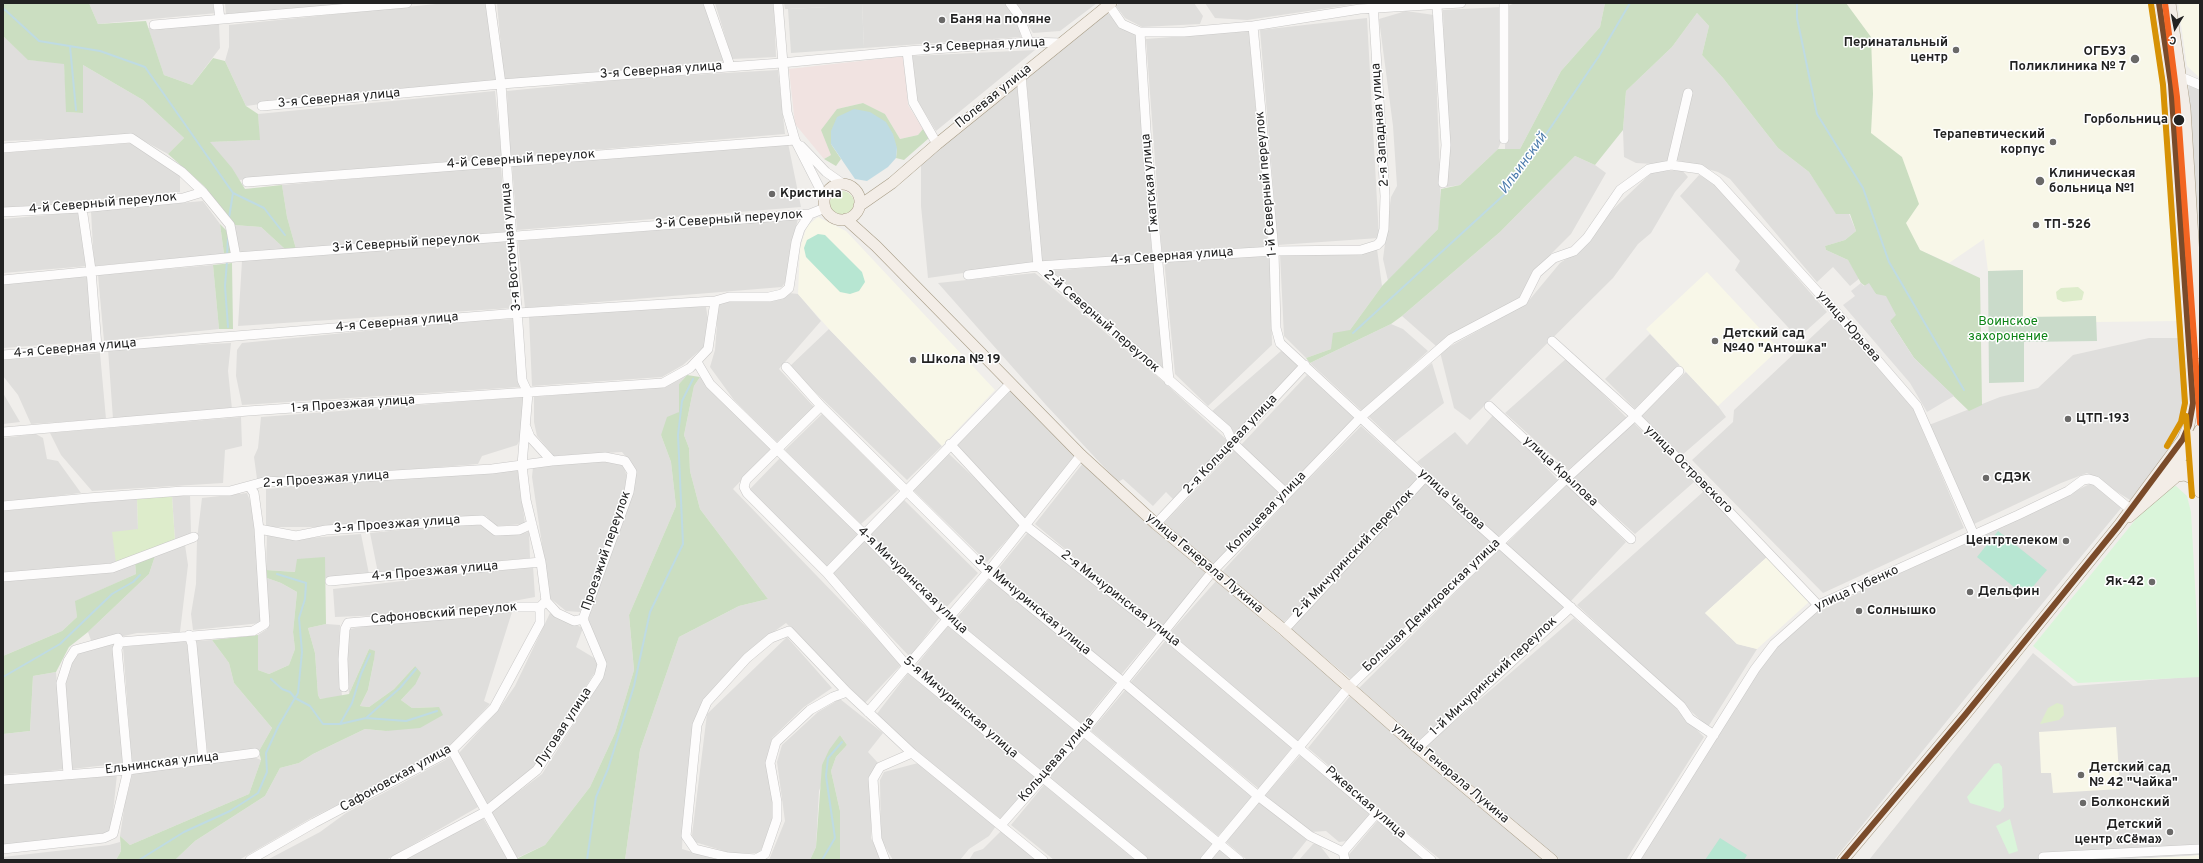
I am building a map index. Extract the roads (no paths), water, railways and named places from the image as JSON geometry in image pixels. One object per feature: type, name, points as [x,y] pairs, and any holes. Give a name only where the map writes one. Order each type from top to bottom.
[{"type":"main road","points":[[2159,3],[2172,84],[2200,353]]},
{"type":"main road","points":[[1844,860],[1966,715],[2131,510],[2174,450],[2189,425],[2192,403],[2194,292],[2182,77],[2170,3]]},
{"type":"main road","name":"Полевая улица","points":[[859,208],[1110,4]]},
{"type":"main road","points":[[857,192],[859,208],[853,216],[846,219],[838,219],[830,215],[824,205],[825,196],[832,187],[843,184],[851,187],[857,192],[878,192]]},
{"type":"main road","name":"улица Генерала Лукина","points":[[859,208],[866,231],[876,246]]},
{"type":"main road","name":"улица Генерала Лукина","points":[[846,219],[876,246],[1081,455],[1156,524],[1212,572],[1284,630],[1418,748],[1552,860]]},
{"type":"main road","points":[[2192,403],[2198,434],[2200,495]]},
{"type":"main road","points":[[2121,522],[2140,507],[2198,434]]},
{"type":"main road","points":[[2150,484],[2165,469],[2181,466],[2199,470]]},
{"type":"main road","points":[[2121,522],[2146,504],[2174,477],[2185,475],[2191,477],[2196,480],[2200,492]]},
{"type":"street","points":[[218,3],[220,20]]},
{"type":"street","points":[[154,25],[407,3]]},
{"type":"street","name":"3-я Восточная улица","points":[[490,3],[500,84],[522,380],[528,393],[522,465]]},
{"type":"street","points":[[708,3],[730,66]]},
{"type":"street","points":[[778,3],[781,63],[787,112],[796,140],[819,187],[824,205]]},
{"type":"street","points":[[1010,3],[1018,14],[1029,42]]},
{"type":"street","points":[[1110,4],[1122,24],[1140,32],[1184,32],[1253,26],[1373,6],[1437,6],[1461,3]]},
{"type":"street","points":[[1504,3],[1504,139]]},
{"type":"street","name":"2-я Западная улица","points":[[1373,6],[1386,196],[1384,229],[1381,241],[1377,245]]},
{"type":"street","points":[[1437,6],[1446,145],[1443,183]]},
{"type":"street","name":"1-й Северный переулок","points":[[1253,26],[1274,250],[1276,328],[1280,343]]},
{"type":"street","name":"Гжатская улица","points":[[1140,32],[1147,146],[1169,381]]},
{"type":"street","name":"3-я Северная улица","points":[[262,106],[500,84],[781,63],[907,51],[1029,42],[1061,43]]},
{"type":"street","points":[[907,51],[913,102],[937,144]]},
{"type":"street","name":"2-й Северный переулок","points":[[1021,75],[1038,266],[1227,430],[1233,443],[1286,493]]},
{"type":"street","points":[[2182,77],[2200,85]]},
{"type":"street","points":[[1670,165],[1688,93]]},
{"type":"street","points":[[3,148],[131,138],[182,172],[202,192],[230,225],[236,257]]},
{"type":"street","points":[[796,140],[826,172],[843,184]]},
{"type":"street","name":"4-й Северный переулок","points":[[247,182],[505,161],[796,140]]},
{"type":"street","name":"улица Юрьева","points":[[1574,251],[1587,238],[1620,190],[1649,169],[1670,165],[1700,169],[1717,180],[1836,312],[1917,406],[1974,535]]},
{"type":"street","name":"4-й Северный переулок","points":[[3,212],[82,208],[183,198],[202,192]]},
{"type":"street","name":"3-й Северный переулок","points":[[3,280],[91,270],[236,257],[810,214],[824,205]]},
{"type":"street","points":[[82,208],[91,270],[97,347]]},
{"type":"street","name":"4-я Северная улица","points":[[3,355],[518,313],[715,301],[729,297],[769,297],[782,294],[789,288],[796,242],[800,229],[810,214]]},
{"type":"street","name":"4-я Северная улица","points":[[968,276],[1038,266],[1274,250],[1361,250],[1377,245]]},
{"type":"street","name":"Кольцевая улица","points":[[1001,825],[1084,731],[1212,572],[1286,493],[1361,417],[1451,339],[1523,301],[1537,273],[1554,258],[1574,251]]},
{"type":"street","name":"1-я Проезжая улица","points":[[3,432],[248,411],[528,393],[663,382],[676,377],[697,362],[708,349],[715,301]]},
{"type":"street","name":"улица Островского","points":[[1552,341],[1635,416],[1702,483],[1818,605]]},
{"type":"street","name":"улица Чехова","points":[[1280,343],[1425,477],[1681,706],[1690,719],[1714,735]]},
{"type":"street","name":"4-я Мичуринская улица","points":[[697,362],[710,384],[863,534],[947,619],[1239,860]]},
{"type":"street","name":"2-я Кольцевая улица","points":[[1156,524],[1305,365]]},
{"type":"street","name":"3-я Мичуринская улица","points":[[786,367],[821,406],[908,490],[988,572],[1123,682],[1258,796],[1310,836],[1344,856]]},
{"type":"street","name":"Большая Демидовская улица","points":[[1205,860],[1349,687],[1498,543],[1635,416],[1679,371]]},
{"type":"street","points":[[827,573],[863,534],[908,490],[950,444],[1010,384]]},
{"type":"street","points":[[776,448],[821,406]]},
{"type":"street","name":"улица Крылова","points":[[1489,406],[1631,539]]},
{"type":"street","points":[[526,426],[530,437],[552,461]]},
{"type":"street","name":"2-я Мичуринская улица","points":[[950,444],[1025,524],[1164,633],[1299,746]]},
{"type":"street","name":"5-я Мичуринская улица","points":[[776,448],[746,480],[744,487],[746,493],[827,573],[908,667],[1143,860]]},
{"type":"street","points":[[868,712],[988,572],[1081,455]]},
{"type":"street","name":"2-я Проезжая улица","points":[[3,506],[183,491],[230,491],[267,481],[281,482],[492,469],[552,461],[606,457],[625,461]]},
{"type":"street","name":"Проезжий переулок","points":[[602,664],[583,619],[629,492],[632,472],[625,461]]},
{"type":"street","name":"Сафоновская улица","points":[[250,860],[314,823],[452,750],[494,708],[540,623],[543,604],[541,562],[526,500],[522,465]]},
{"type":"street","name":"2-й Мичуринский переулок","points":[[1284,630],[1425,477]]},
{"type":"street","name":"улица Губенко","points":[[1635,860],[1755,669],[1774,644],[1818,605],[2068,491],[2083,480],[2089,479],[2096,481],[2131,510]]},
{"type":"street","points":[[120,642],[189,635],[253,631],[266,624],[259,529],[254,493],[249,486]]},
{"type":"street","name":"3-я Проезжая улица","points":[[259,529],[296,536],[326,530],[441,522],[482,520],[496,532],[519,530],[532,524]]},
{"type":"street","points":[[3,577],[112,568],[194,537]]},
{"type":"street","name":"4-я Проезжая улица","points":[[330,581],[541,562]]},
{"type":"street","points":[[543,604],[574,621],[583,619]]},
{"type":"street","name":"Сафоновский переулок","points":[[344,687],[343,659],[348,623],[469,613],[543,604]]},
{"type":"street","name":"1-й Мичуринский переулок","points":[[1418,748],[1571,607]]},
{"type":"street","points":[[847,692],[833,697],[810,710],[776,742],[770,763],[777,802],[777,819],[765,854],[756,859],[728,857],[695,848],[686,836],[697,725],[707,702],[747,658],[771,638],[789,631],[847,692],[912,753],[1043,860]]},
{"type":"street","points":[[189,635],[192,644],[203,760]]},
{"type":"street","points":[[68,774],[61,683],[68,661],[76,650],[118,638],[120,642]]},
{"type":"street","points":[[3,849],[104,838],[113,834],[128,770],[117,649],[120,642]]},
{"type":"street","name":"Луговая улица","points":[[395,860],[485,812],[537,770],[599,676],[602,664]]},
{"type":"street","name":"Ржевская улица","points":[[1299,746],[1431,860]]},
{"type":"street","points":[[452,750],[485,812],[513,860]]},
{"type":"street","name":"Ельнинская улица","points":[[3,780],[128,770],[256,753]]},
{"type":"street","points":[[885,860],[877,839],[873,778],[880,767],[912,753]]},
{"type":"street","points":[[1344,856],[1376,814]]},
{"type":"street","points":[[2043,857],[2200,849]]},
{"type":"water","points":[[854,109],[870,112],[886,122],[893,134],[897,148],[896,158],[888,167],[867,181],[855,179],[831,144],[831,131],[837,117]]},
{"type":"waterway","name":"Ильинский","points":[[1353,333],[1507,192],[1599,56],[1630,3]]},
{"type":"waterway","points":[[1797,3],[1797,18],[1817,114],[1863,188],[1889,262],[1964,390]]},
{"type":"waterway","points":[[3,8],[39,41],[100,51],[145,67],[233,193],[264,208],[285,235]]},
{"type":"waterway","points":[[70,46],[76,110]]},
{"type":"waterway","points":[[229,218],[233,193]]},
{"type":"waterway","points":[[227,256],[228,237]]},
{"type":"waterway","points":[[227,261],[225,286],[228,327]]},
{"type":"waterway","points":[[587,860],[596,797],[608,769],[634,686],[650,612],[683,544],[678,435],[682,401],[693,379]]},
{"type":"waterway","points":[[139,860],[184,832],[230,811],[258,793],[267,772],[266,753],[278,727],[298,693],[302,652],[299,618],[305,599],[306,583],[277,574]]},
{"type":"waterway","points":[[3,677],[60,644],[112,594],[133,582],[140,575]]},
{"type":"waterway","points":[[271,679],[282,689],[290,692],[295,698],[310,706],[323,724],[340,724],[352,703],[361,674],[370,654]]},
{"type":"waterway","points":[[366,718],[400,688],[416,669]]},
{"type":"waterway","points":[[340,724],[366,718],[406,721],[437,711]]},
{"type":"waterway","points":[[822,860],[835,838],[826,776],[828,758],[842,742]]},
{"type":"place","name":"Баня на поляне","points":[[942,20]]},
{"type":"place","name":"Перинатальный центр","points":[[1956,50]]},
{"type":"place","name":"ОГБУЗ Поликлиника № 7","points":[[2135,59]]},
{"type":"place","name":"Горбольница","points":[[2179,120]]},
{"type":"place","name":"Терапевтический корпус","points":[[2053,142]]},
{"type":"place","name":"Клиническая больница №1","points":[[2040,181]]},
{"type":"place","name":"Кристина","points":[[772,194]]},
{"type":"place","name":"ТП-526","points":[[2036,225]]},
{"type":"place","name":"Детский сад №40 \"Антошка\"","points":[[1715,341]]},
{"type":"place","name":"Школа № 19","points":[[913,360]]},
{"type":"place","name":"ЦТП-193","points":[[2068,419]]},
{"type":"place","name":"СДЭК","points":[[1986,478]]},
{"type":"place","name":"Центртелеком","points":[[2066,541]]},
{"type":"place","name":"Як-42","points":[[2152,582]]},
{"type":"place","name":"Дельфин","points":[[1970,592]]},
{"type":"place","name":"Солнышко","points":[[1859,611]]},
{"type":"place","name":"Детский сад № 42 \"Чайка\"","points":[[2081,775]]},
{"type":"place","name":"Болконский","points":[[2083,803]]},
{"type":"place","name":"Детский центр «Сёма»","points":[[2170,832]]},
{"type":"park label","name":"Воинское захоронение","points":[[2008,330]]}]
